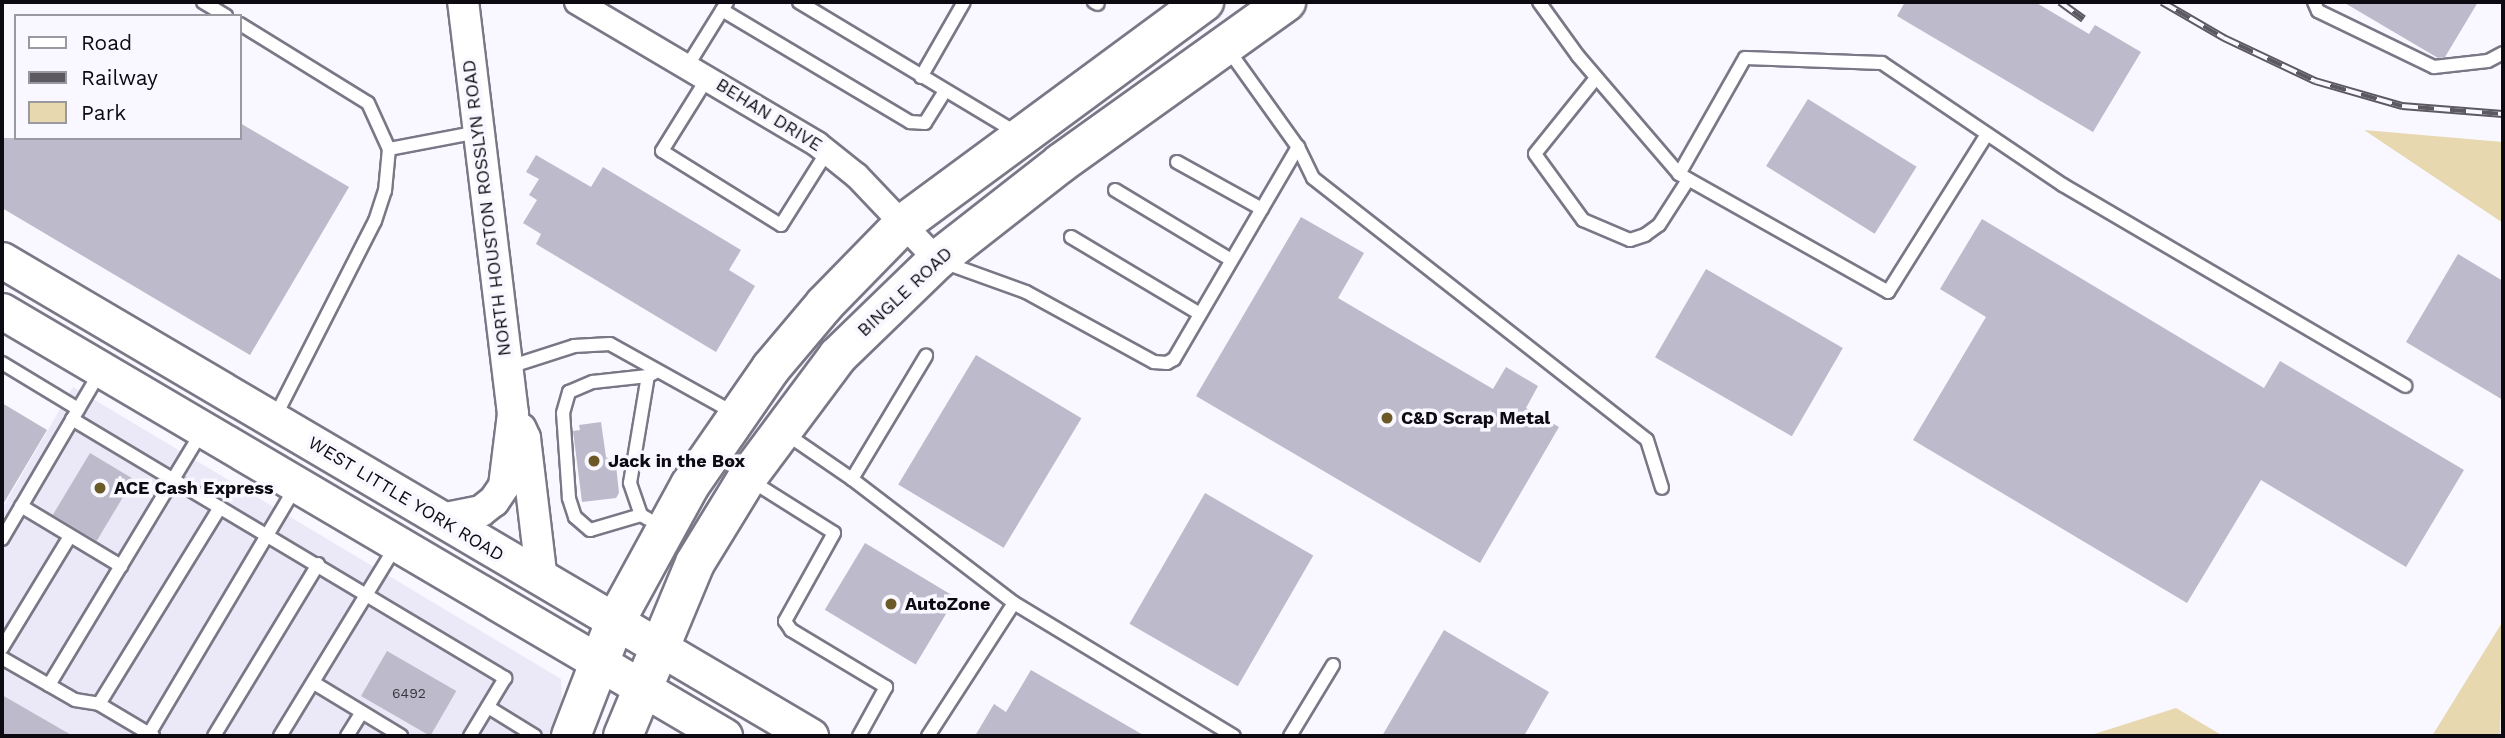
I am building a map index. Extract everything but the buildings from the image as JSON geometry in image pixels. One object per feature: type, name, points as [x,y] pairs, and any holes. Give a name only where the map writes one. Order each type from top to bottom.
[{"type":"main road","points":[[572,736],[654,522],[690,485],[739,415],[825,304],[904,223],[1204,2]]},
{"type":"main road","name":"BINGLE ROAD","points":[[641,687],[695,563],[747,478],[838,356],[937,260],[1060,163],[1286,2]]},
{"type":"main road","name":"WEST LITTLE YORK ROAD","points":[[2,260],[810,736]]},
{"type":"main road","points":[[2,311],[724,736]]},
{"type":"main road","points":[[203,429],[225,393]]},
{"type":"main road","points":[[623,736],[641,687]]},
{"type":"street","name":"NORTH HOUSTON ROSSLYN ROAD","points":[[442,519],[481,511],[494,501],[509,463],[513,414],[463,2]]},
{"type":"street","name":"BEHAN DRIVE","points":[[577,2],[610,10],[698,71],[827,152],[904,223],[937,260]]},
{"type":"street","name":"NORTH HOUSTON ROSSLYN ROAD","points":[[513,414],[525,438],[542,580]]},
{"type":"lane","points":[[203,2],[223,14]]},
{"type":"lane","points":[[799,2],[1022,136]]},
{"type":"lane","points":[[921,77],[964,2]]},
{"type":"lane","points":[[1539,2],[1596,78],[1684,177],[1888,292],[1987,134]]},
{"type":"lane","points":[[2314,2],[2318,11],[2434,67],[2488,61],[2503,53]]},
{"type":"lane","points":[[827,152],[780,225],[662,150],[725,6],[909,122],[925,123],[944,91]]},
{"type":"lane","points":[[242,25],[368,103],[389,149],[386,191],[375,221],[273,421]]},
{"type":"lane","points":[[1225,45],[1298,147],[1313,178],[1647,440],[1662,488]]},
{"type":"lane","points":[[1596,78],[1535,154],[1583,220],[1630,240],[1645,235],[1659,225],[1745,58],[1882,63],[2184,260],[2405,386]]},
{"type":"lane","points":[[389,149],[478,132]]},
{"type":"lane","points":[[937,260],[1026,292],[1161,363],[1174,359],[1298,147]]},
{"type":"lane","points":[[1177,162],[1262,209]]},
{"type":"lane","points":[[1115,190],[1231,261]]},
{"type":"lane","points":[[1071,237],[1200,314]]},
{"type":"lane","points":[[506,368],[574,346],[610,344],[739,415]]},
{"type":"lane","points":[[852,478],[926,356]]},
{"type":"lane","points":[[2,363],[174,479],[505,678],[470,736]]},
{"type":"lane","points":[[2,539],[101,370]]},
{"type":"lane","points":[[648,376],[630,483],[654,522],[618,524],[590,530],[575,517],[569,498],[563,413],[569,392],[624,377],[648,376],[660,370]]},
{"type":"lane","points":[[49,685],[203,429]]},
{"type":"lane","points":[[782,431],[852,478],[1014,603],[1234,736]]},
{"type":"lane","points":[[747,478],[834,533],[785,621],[791,630],[886,687],[859,736]]},
{"type":"lane","points":[[2,658],[75,700],[99,705],[151,735],[297,485]]},
{"type":"lane","points":[[21,506],[121,566]]},
{"type":"lane","points":[[99,705],[220,507]]},
{"type":"lane","points":[[2,648],[71,536]]},
{"type":"lane","points":[[281,736],[397,544]]},
{"type":"lane","points":[[214,736],[318,564]]},
{"type":"lane","points":[[928,736],[1014,603]]},
{"type":"lane","points":[[1290,736],[1334,665]]},
{"type":"lane","points":[[314,683],[401,736]]},
{"type":"lane","points":[[488,707],[535,736]]},
{"type":"lane","points":[[347,736],[362,712]]},
{"type":"shaded area","points":[[73,387],[561,679],[562,707],[553,736],[2,736],[2,509]]},
{"type":"green space","points":[[2364,130],[2503,142],[2503,223]]},
{"type":"green space","points":[[2503,621],[2500,736],[2432,736]]},
{"type":"green space","points":[[2176,708],[2223,736],[2088,736]]},
{"type":"railway","points":[[2060,2],[2083,19]]},
{"type":"railway","points":[[2162,2],[2224,38],[2315,81],[2402,106],[2503,114]]},
{"type":"place","name":"C&D Scrap Metal","points":[[1387,418]]},
{"type":"place","name":"Jack in the Box","points":[[594,461]]},
{"type":"place","name":"ACE Cash Express","points":[[100,488]]},
{"type":"place","name":"AutoZone","points":[[891,604]]}]
